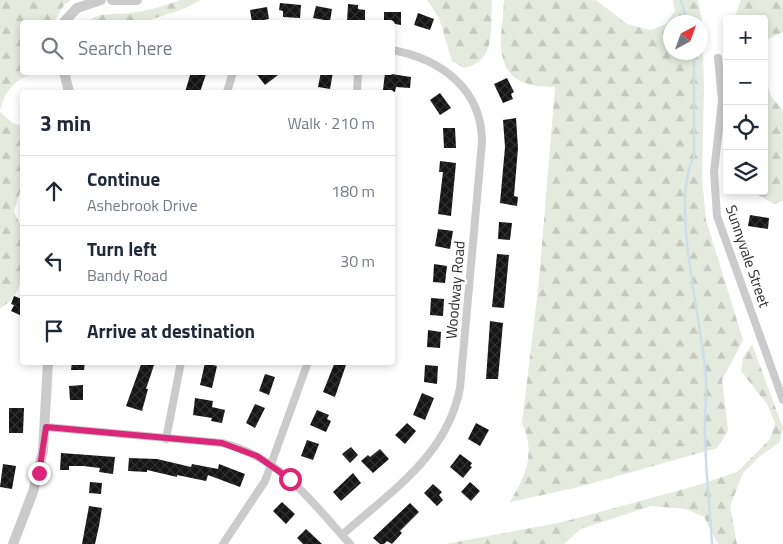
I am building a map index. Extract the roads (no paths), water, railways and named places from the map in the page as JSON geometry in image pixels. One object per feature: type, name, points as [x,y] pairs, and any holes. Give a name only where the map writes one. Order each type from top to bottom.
[{"type":"street","points":[[66,20],[77,8],[101,0]]},
{"type":"street","points":[[112,0],[136,0]]},
{"type":"street","name":"Woodway Road","points":[[342,535],[417,468],[437,446],[453,416],[460,388],[482,142],[480,119],[467,92],[448,72],[421,58],[395,51]]},
{"type":"street","name":"Sunnyvale Street","points":[[718,58],[722,101],[714,172],[716,210],[783,400]]},
{"type":"street","points":[[65,75],[68,90]]},
{"type":"street","points":[[228,90],[231,75]]},
{"type":"street","points":[[357,90],[358,75]]},
{"type":"street","points":[[13,544],[35,486],[44,451],[48,365]]},
{"type":"street","points":[[166,439],[180,365]]},
{"type":"street","points":[[223,544],[265,481],[273,465],[307,365]]},
{"type":"street","points":[[46,427],[222,443],[238,447],[273,465],[301,490],[350,544]]},
{"type":"waterway","points":[[681,0],[685,15]]},
{"type":"waterway","points":[[694,60],[694,157],[687,177],[685,202],[686,232],[706,378],[705,438],[712,544]]}]
